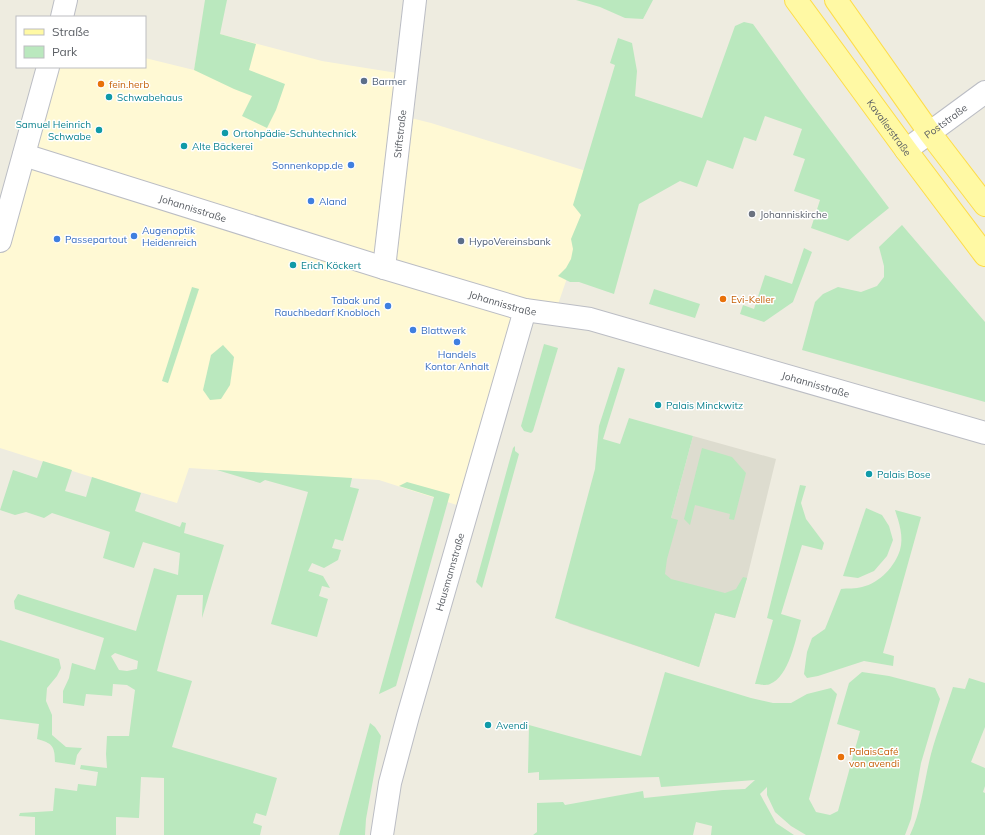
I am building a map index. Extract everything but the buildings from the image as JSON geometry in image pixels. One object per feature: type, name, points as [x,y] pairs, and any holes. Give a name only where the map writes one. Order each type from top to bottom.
[{"type":"main road","name":"Kavalierstraße","points":[[796,0],[985,255]]},
{"type":"main road","points":[[836,0],[929,132],[985,205]]},
{"type":"street","points":[[62,16],[66,0]]},
{"type":"street","name":"Stiftstraße","points":[[384,268],[415,0]]},
{"type":"street","points":[[0,240],[3,217],[24,154],[48,68]]},
{"type":"street","name":"Poststraße","points":[[906,150],[985,92]]},
{"type":"street","name":"Johannisstraße","points":[[24,154],[384,268],[525,310],[590,319],[985,433]]},
{"type":"street","name":"Hausmannstraße","points":[[382,835],[390,783],[408,716],[525,310]]},
{"type":"shaded area","points":[[201,29],[322,61],[416,76],[411,118],[602,176],[553,319],[518,312],[463,507],[379,480],[189,468],[177,503],[0,448],[0,218],[43,68],[146,68],[146,58],[194,70]]},
{"type":"shaded area","points":[[693,436],[776,459],[747,578],[735,618],[715,613],[699,667],[568,623],[671,518]]},
{"type":"green space","points":[[205,0],[227,0],[220,34],[256,44],[249,70],[285,84],[276,110],[267,128],[242,116],[252,96],[194,70]]},
{"type":"green space","points":[[576,0],[653,0],[643,19],[625,18],[600,7]]},
{"type":"green space","points":[[744,22],[753,24],[806,98],[889,208],[848,241],[811,228],[820,200],[794,191],[805,159],[793,155],[802,129],[765,116],[756,141],[744,137],[733,169],[707,160],[697,187],[680,181],[639,204],[614,294],[579,282],[570,282],[558,276],[566,268],[571,259],[573,249],[571,239],[581,215],[573,205],[615,65],[610,63],[618,38],[632,43],[637,71],[635,96],[702,118],[735,26]]},
{"type":"green space","points":[[902,225],[985,322],[985,402],[802,350],[815,302],[823,294],[838,287],[861,292],[877,286],[884,277],[884,266],[879,247]]},
{"type":"green space","points":[[804,248],[812,252],[793,302],[764,322],[740,314],[743,305],[754,309],[765,275],[792,284]]},
{"type":"green space","points":[[192,287],[199,289],[168,383],[162,381]]},
{"type":"green space","points":[[654,289],[700,304],[695,318],[649,304]]},
{"type":"green space","points":[[544,344],[558,348],[533,431],[531,433],[524,431],[521,426]]},
{"type":"green space","points":[[223,345],[234,357],[230,385],[221,399],[210,400],[203,390],[211,355]]},
{"type":"green space","points":[[618,367],[625,369],[603,439],[620,444],[629,418],[693,436],[671,518],[678,520],[667,559],[665,574],[671,579],[725,593],[736,589],[743,577],[747,578],[735,618],[715,613],[699,667],[555,618],[595,469],[599,426]]},
{"type":"green space","points":[[515,446],[515,451],[519,454],[482,588],[476,582],[513,448]]},
{"type":"green space","points":[[702,448],[732,457],[746,473],[734,520],[729,519],[730,514],[695,505],[690,525],[684,519]]},
{"type":"green space","points":[[43,461],[72,470],[65,491],[86,497],[92,477],[141,493],[135,511],[180,527],[182,522],[186,523],[184,533],[224,545],[202,618],[203,595],[177,595],[157,671],[192,681],[172,747],[277,778],[266,816],[256,813],[253,823],[262,826],[260,835],[164,835],[164,778],[141,777],[139,818],[116,817],[116,835],[35,835],[35,817],[19,816],[20,813],[53,811],[55,788],[77,791],[78,784],[96,786],[98,772],[80,769],[81,765],[107,768],[107,736],[129,736],[135,690],[127,685],[113,684],[112,696],[86,694],[84,706],[63,703],[63,691],[69,678],[72,663],[95,670],[104,638],[15,609],[14,601],[18,594],[136,631],[154,568],[178,575],[180,553],[143,542],[134,568],[103,558],[110,532],[52,513],[44,518],[26,512],[15,515],[0,510],[13,470],[37,478]],"holes":[[[115,653],[138,661],[137,669],[127,671],[119,670],[111,656]]]},
{"type":"green space","points":[[217,470],[352,478],[350,487],[359,489],[343,541],[335,539],[332,548],[341,550],[338,560],[324,568],[312,563],[308,571],[323,576],[330,588],[322,586],[319,596],[328,599],[317,637],[271,624],[308,492],[265,480],[260,483]]},
{"type":"green space","points":[[407,482],[450,494],[396,686],[379,694],[434,497],[399,486]]},
{"type":"green space","points":[[800,485],[806,486],[801,503],[806,519],[824,543],[822,550],[802,545],[781,614],[801,620],[787,665],[777,680],[768,685],[755,684],[773,620],[767,618]]},
{"type":"green space","points":[[866,508],[882,515],[889,526],[893,540],[887,556],[874,571],[858,578],[843,576]]},
{"type":"green space","points":[[895,510],[921,517],[883,653],[894,656],[893,666],[864,661],[818,676],[807,678],[804,674],[807,652],[812,638],[825,629],[841,589],[860,588],[875,582],[891,568],[898,556],[901,545],[901,535]]},
{"type":"green space","points":[[0,640],[59,659],[61,668],[57,676],[47,688],[46,701],[52,715],[52,735],[66,747],[82,748],[77,755],[75,765],[55,762],[52,746],[37,739],[39,724],[0,719]]},
{"type":"green space","points":[[665,672],[751,698],[773,703],[791,703],[807,694],[831,688],[837,694],[809,799],[816,812],[830,815],[838,811],[860,731],[837,724],[849,683],[862,672],[889,676],[935,688],[940,699],[921,763],[911,819],[905,835],[806,835],[791,826],[775,812],[767,795],[767,787],[760,794],[776,823],[794,835],[711,835],[712,826],[696,822],[693,835],[533,835],[537,832],[537,803],[563,802],[565,805],[643,791],[644,798],[745,789],[755,780],[661,787],[659,777],[539,780],[539,772],[528,773],[529,725],[641,756]]},
{"type":"green space","points":[[969,678],[985,683],[985,727],[971,762],[985,768],[985,786],[983,792],[985,793],[985,835],[910,835],[920,805],[933,746],[953,687],[965,689]]},
{"type":"green space","points":[[370,723],[375,727],[381,736],[366,819],[365,835],[339,835]]},
{"type":"place","name":"Barmer","points":[[364,81]]},
{"type":"place","name":"fein.herb","points":[[101,84]]},
{"type":"place","name":"Schwabehaus","points":[[109,97]]},
{"type":"place","name":"Samuel Heinrich Schwabe","points":[[99,130]]},
{"type":"place","name":"Ortohpädie-Schuhtechnick","points":[[225,133]]},
{"type":"place","name":"Alte Bäckerei","points":[[184,146]]},
{"type":"place","name":"Sonnenkopp.de","points":[[351,165]]},
{"type":"place","name":"Aland","points":[[311,201]]},
{"type":"place","name":"Johanniskirche","points":[[752,214]]},
{"type":"place","name":"Augenoptik Heidenreich","points":[[134,236]]},
{"type":"place","name":"Passepartout","points":[[57,239]]},
{"type":"place","name":"HypoVereinsbank","points":[[461,241]]},
{"type":"place","name":"Erich Köckert","points":[[293,265]]},
{"type":"place","name":"Evi-Keller","points":[[723,299]]},
{"type":"place","name":"Tabak und Rauchbedarf Knobloch","points":[[388,306]]},
{"type":"place","name":"Blattwerk","points":[[413,330]]},
{"type":"place","name":"Handels Kontor Anhalt","points":[[457,342]]},
{"type":"place","name":"Palais Minckwitz","points":[[658,405]]},
{"type":"place","name":"Palais Bose","points":[[869,474]]},
{"type":"place","name":"Avendi","points":[[488,725]]},
{"type":"place","name":"PalaisCafé von avendi","points":[[841,757]]}]
